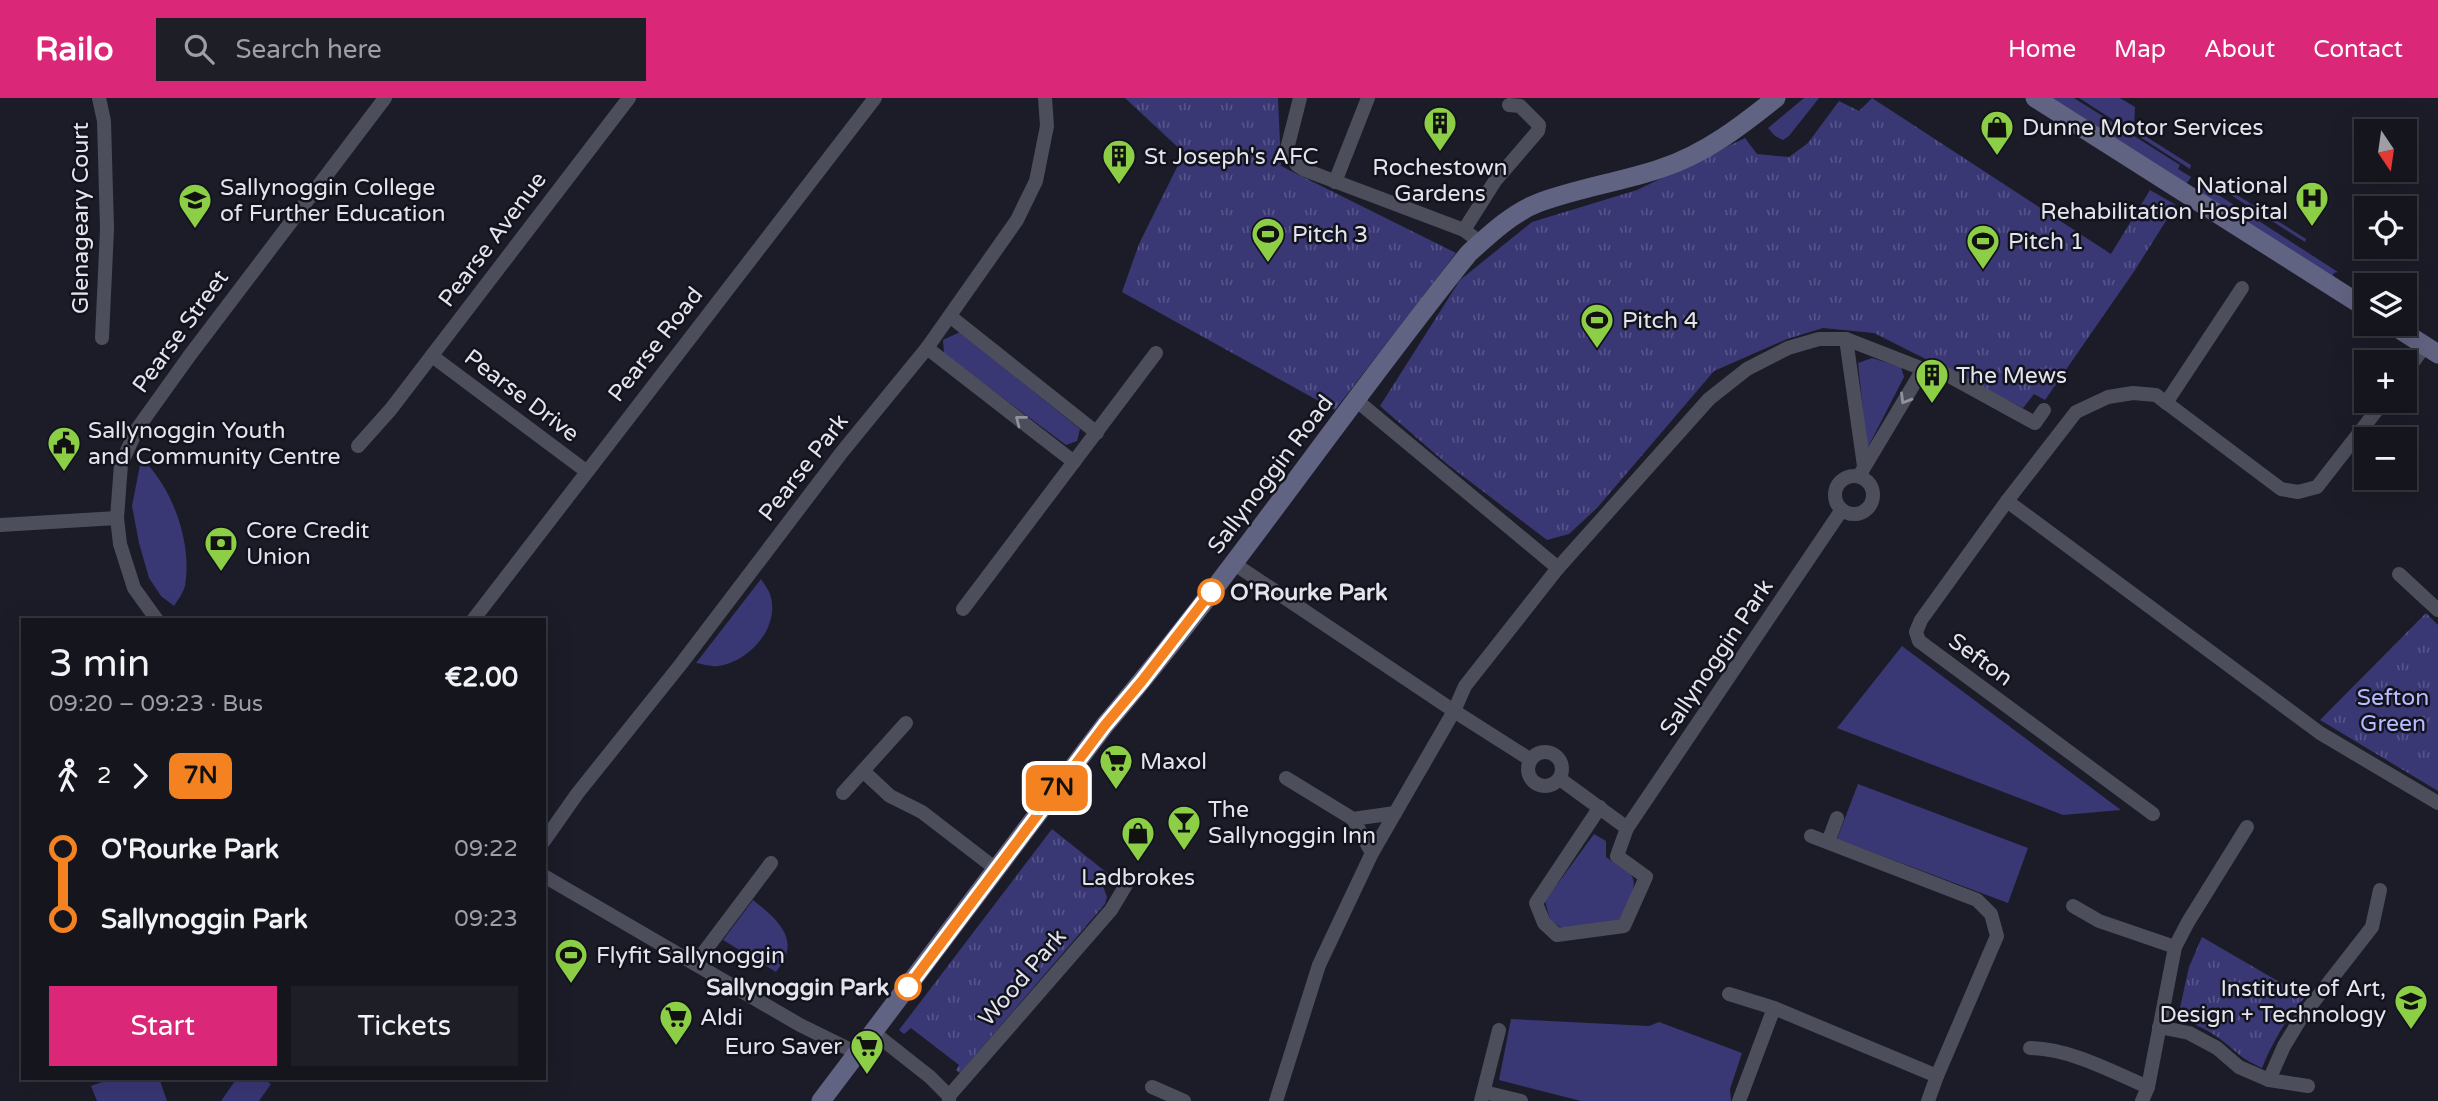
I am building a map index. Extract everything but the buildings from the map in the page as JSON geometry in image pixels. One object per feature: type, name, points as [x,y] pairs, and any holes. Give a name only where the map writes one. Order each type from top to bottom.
[{"type":"street","name":"Glenageary Court","points":[[99,98],[104,121],[107,229],[102,338]]},
{"type":"street","name":"Pearse Street","points":[[156,618],[134,588],[120,544],[117,518],[121,464],[137,429],[230,300],[385,98]]},
{"type":"street","name":"Pearse Avenue","points":[[358,446],[391,409],[629,98]]},
{"type":"street","name":"Pearse Road","points":[[475,618],[875,98]]},
{"type":"street","name":"Pearse Park","points":[[546,838],[577,794],[681,664],[842,452],[951,317],[1017,220],[1036,181],[1046,126],[1045,98]]},
{"type":"street","points":[[1300,98],[1287,149],[1297,165],[1464,230],[1481,243]]},
{"type":"street","points":[[1335,182],[1368,98]]},
{"type":"street","name":"Sallynoggin Road","points":[[821,1101],[1105,725],[1233,563],[1469,253],[1500,226],[1536,204],[1664,168],[1736,130],[1776,98]]},
{"type":"street","points":[[2035,98],[2354,300]]},
{"type":"street","points":[[1464,230],[1495,181],[1538,131],[1539,125],[1520,106],[1509,105]]},
{"type":"street","points":[[2166,403],[2242,288]]},
{"type":"street","points":[[951,317],[1097,433]]},
{"type":"street","points":[[2410,336],[2432,350],[2417,363]]},
{"type":"street","points":[[1276,1101],[1319,965],[1372,853],[1454,711],[1465,686],[1558,568],[1709,400],[1746,369],[1788,348],[1819,339],[1846,339],[1923,369],[1942,372],[2035,423],[2044,410]]},
{"type":"street","points":[[1846,339],[1862,471],[1872,490],[1872,503],[1864,512],[1858,514],[1842,511],[1834,498],[1837,485],[1846,477],[1862,471],[1923,369]]},
{"type":"street","points":[[927,348],[1074,462]]},
{"type":"street","points":[[963,609],[1156,353]]},
{"type":"street","name":"Pearse Drive","points":[[432,356],[586,471]]},
{"type":"street","name":"Sefton","points":[[2153,814],[1919,641],[1916,632],[1921,620],[2007,501],[2076,412],[2108,397],[2133,393],[2156,395],[2281,489],[2298,492],[2317,487],[2375,413]]},
{"type":"street","points":[[1356,400],[1558,568]]},
{"type":"street","points":[[2007,501],[2320,733],[2438,803]]},
{"type":"street","name":"Sallynoggin Park","points":[[1600,807],[1536,903],[1544,923],[1557,935],[1624,926],[1646,877],[1617,856],[1627,828],[1842,511]]},
{"type":"street","points":[[0,525],[117,518]]},
{"type":"street","points":[[1233,563],[1531,760]]},
{"type":"street","points":[[2399,574],[2438,610]]},
{"type":"street","points":[[843,793],[906,723]]},
{"type":"street","points":[[1542,752],[1555,755],[1563,769],[1560,779],[1546,787],[1535,783],[1528,772],[1531,760],[1542,752]]},
{"type":"street","points":[[863,771],[890,796],[922,812],[996,869]]},
{"type":"street","points":[[1286,778],[1353,819],[1372,853]]},
{"type":"street","points":[[1560,779],[1627,828]]},
{"type":"street","points":[[1353,819],[1395,813]]},
{"type":"street","points":[[1828,842],[1837,818]]},
{"type":"street","points":[[2030,1048],[2048,1048],[2086,1060],[2145,1094],[2175,947],[2247,827]]},
{"type":"street","points":[[1811,836],[1977,901],[1991,914],[1997,936],[1928,1101]]},
{"type":"street","points":[[695,964],[771,863]]},
{"type":"street","points":[[546,877],[800,1025],[857,1053]]},
{"type":"street","name":"Wood Park","points":[[949,1099],[1111,910],[1126,885]]},
{"type":"street","points":[[2269,1080],[2284,1046],[2301,1018],[2372,927],[2380,890]]},
{"type":"street","points":[[2073,906],[2099,921],[2175,947]]},
{"type":"street","points":[[1729,994],[1774,1008],[1937,1076]]},
{"type":"street","points":[[1739,1101],[1774,1008]]},
{"type":"street","points":[[2159,1027],[2189,1033],[2217,1048],[2239,1067],[2269,1080],[2308,1086]]},
{"type":"street","points":[[1499,1030],[1482,1096],[1521,1101]]},
{"type":"street","points":[[873,1032],[930,1077],[949,1099]]},
{"type":"street","points":[[1152,1087],[1184,1101]]},
{"type":"green space","points":[[1125,98],[1278,98],[1281,166],[1456,253],[1335,410],[1122,292],[1139,244],[1184,153]]},
{"type":"green space","points":[[1804,98],[1819,98],[1789,136],[1783,140],[1775,136],[1768,128]]},
{"type":"green space","points":[[1872,98],[2111,254],[2150,190],[2176,205],[2135,270],[2045,400],[2034,394],[2023,408],[1874,333],[1823,328],[1787,339],[1714,371],[1597,508],[1569,534],[1547,540],[1447,464],[1380,406],[1460,280],[1532,222],[1637,190],[1745,138],[1757,154],[1789,157],[1808,143],[1839,101],[1859,111]]},
{"type":"green space","points":[[2048,98],[2074,98],[2180,165],[2178,169],[2191,177],[2185,186]]},
{"type":"green space","points":[[2079,98],[2120,98],[2135,107],[2134,129],[2191,165],[2190,169]]},
{"type":"green space","points":[[2209,177],[2306,239],[2305,242],[2207,180]]},
{"type":"green space","points":[[2203,185],[2338,272],[2334,273],[2331,279],[2198,194]]},
{"type":"green space","points":[[960,332],[1080,429],[1077,441],[1066,445],[944,354],[943,340]]},
{"type":"green space","points":[[1872,358],[1901,367],[1904,377],[1867,449],[1858,363]]},
{"type":"green space","points":[[140,465],[149,466],[167,492],[184,538],[187,570],[185,586],[174,606],[161,596],[149,578],[139,543],[132,506]]},
{"type":"green space","points":[[761,579],[770,594],[772,606],[771,619],[760,641],[741,658],[730,663],[715,666],[696,663]]},
{"type":"green space","name":"Sefton Green","points":[[2426,613],[2438,625],[2438,791],[2320,720]]},
{"type":"green space","points":[[1902,646],[2121,810],[2063,815],[1837,728]]},
{"type":"green space","points":[[1858,784],[2028,848],[2008,903],[1837,839]]},
{"type":"green space","points":[[1052,829],[1111,876],[1103,886],[1107,897],[1105,904],[960,1073],[956,1070],[959,1065],[911,1028],[904,1034],[899,1030]]},
{"type":"green space","points":[[1594,834],[1606,841],[1606,857],[1631,875],[1634,885],[1629,903],[1617,922],[1560,927],[1550,920],[1545,901]]},
{"type":"green space","points":[[753,900],[777,922],[786,936],[786,954],[776,972],[723,940]]},
{"type":"green space","points":[[2202,937],[2305,997],[2280,1031],[2262,1068],[2245,1059],[2214,1034],[2178,1017],[2189,967]]},
{"type":"green space","points":[[1511,1019],[1649,1026],[1659,1022],[1742,1053],[1730,1089],[1731,1101],[1581,1101],[1499,1080]]},
{"type":"green space","points":[[108,1080],[160,1080],[167,1101],[97,1101],[91,1086]]},
{"type":"green space","points":[[236,1080],[264,1080],[271,1084],[259,1101],[221,1101]]},
{"type":"bus line","name":"7N","points":[[908,987],[1105,725],[1211,592]]},
{"type":"place","name":"Rochestown Gardens","points":[[1440,153]]},
{"type":"place","name":"Dunne Motor Services","points":[[1997,157]]},
{"type":"place","name":"St Joseph's AFC","points":[[1119,186]]},
{"type":"place","name":"National Rehabilitation Hospital","points":[[2312,228]]},
{"type":"place","name":"Sallynoggin College of Further Education","points":[[195,230]]},
{"type":"place","name":"Pitch 3","points":[[1268,264]]},
{"type":"place","name":"Pitch 1","points":[[1983,271]]},
{"type":"place","name":"Pitch 4","points":[[1597,350]]},
{"type":"place","name":"The Mews","points":[[1932,405]]},
{"type":"place","name":"Sallynoggin Youth and Community Centre","points":[[64,473]]},
{"type":"place","name":"Core Credit Union","points":[[221,573]]},
{"type":"place","name":"O'Rourke Park","points":[[1211,592]]},
{"type":"place","name":"Maxol","points":[[1116,791]]},
{"type":"place","name":"The Sallynoggin Inn","points":[[1184,852]]},
{"type":"place","name":"Ladbrokes","points":[[1138,863]]},
{"type":"place","name":"Flyfit Sallynoggin","points":[[571,985]]},
{"type":"place","name":"Sallynoggin Park","points":[[908,987]]},
{"type":"place","name":"Institute of Art, Design + Technology","points":[[2411,1031]]},
{"type":"place","name":"Aldi","points":[[676,1047]]},
{"type":"place","name":"Euro Saver","points":[[867,1076]]}]
